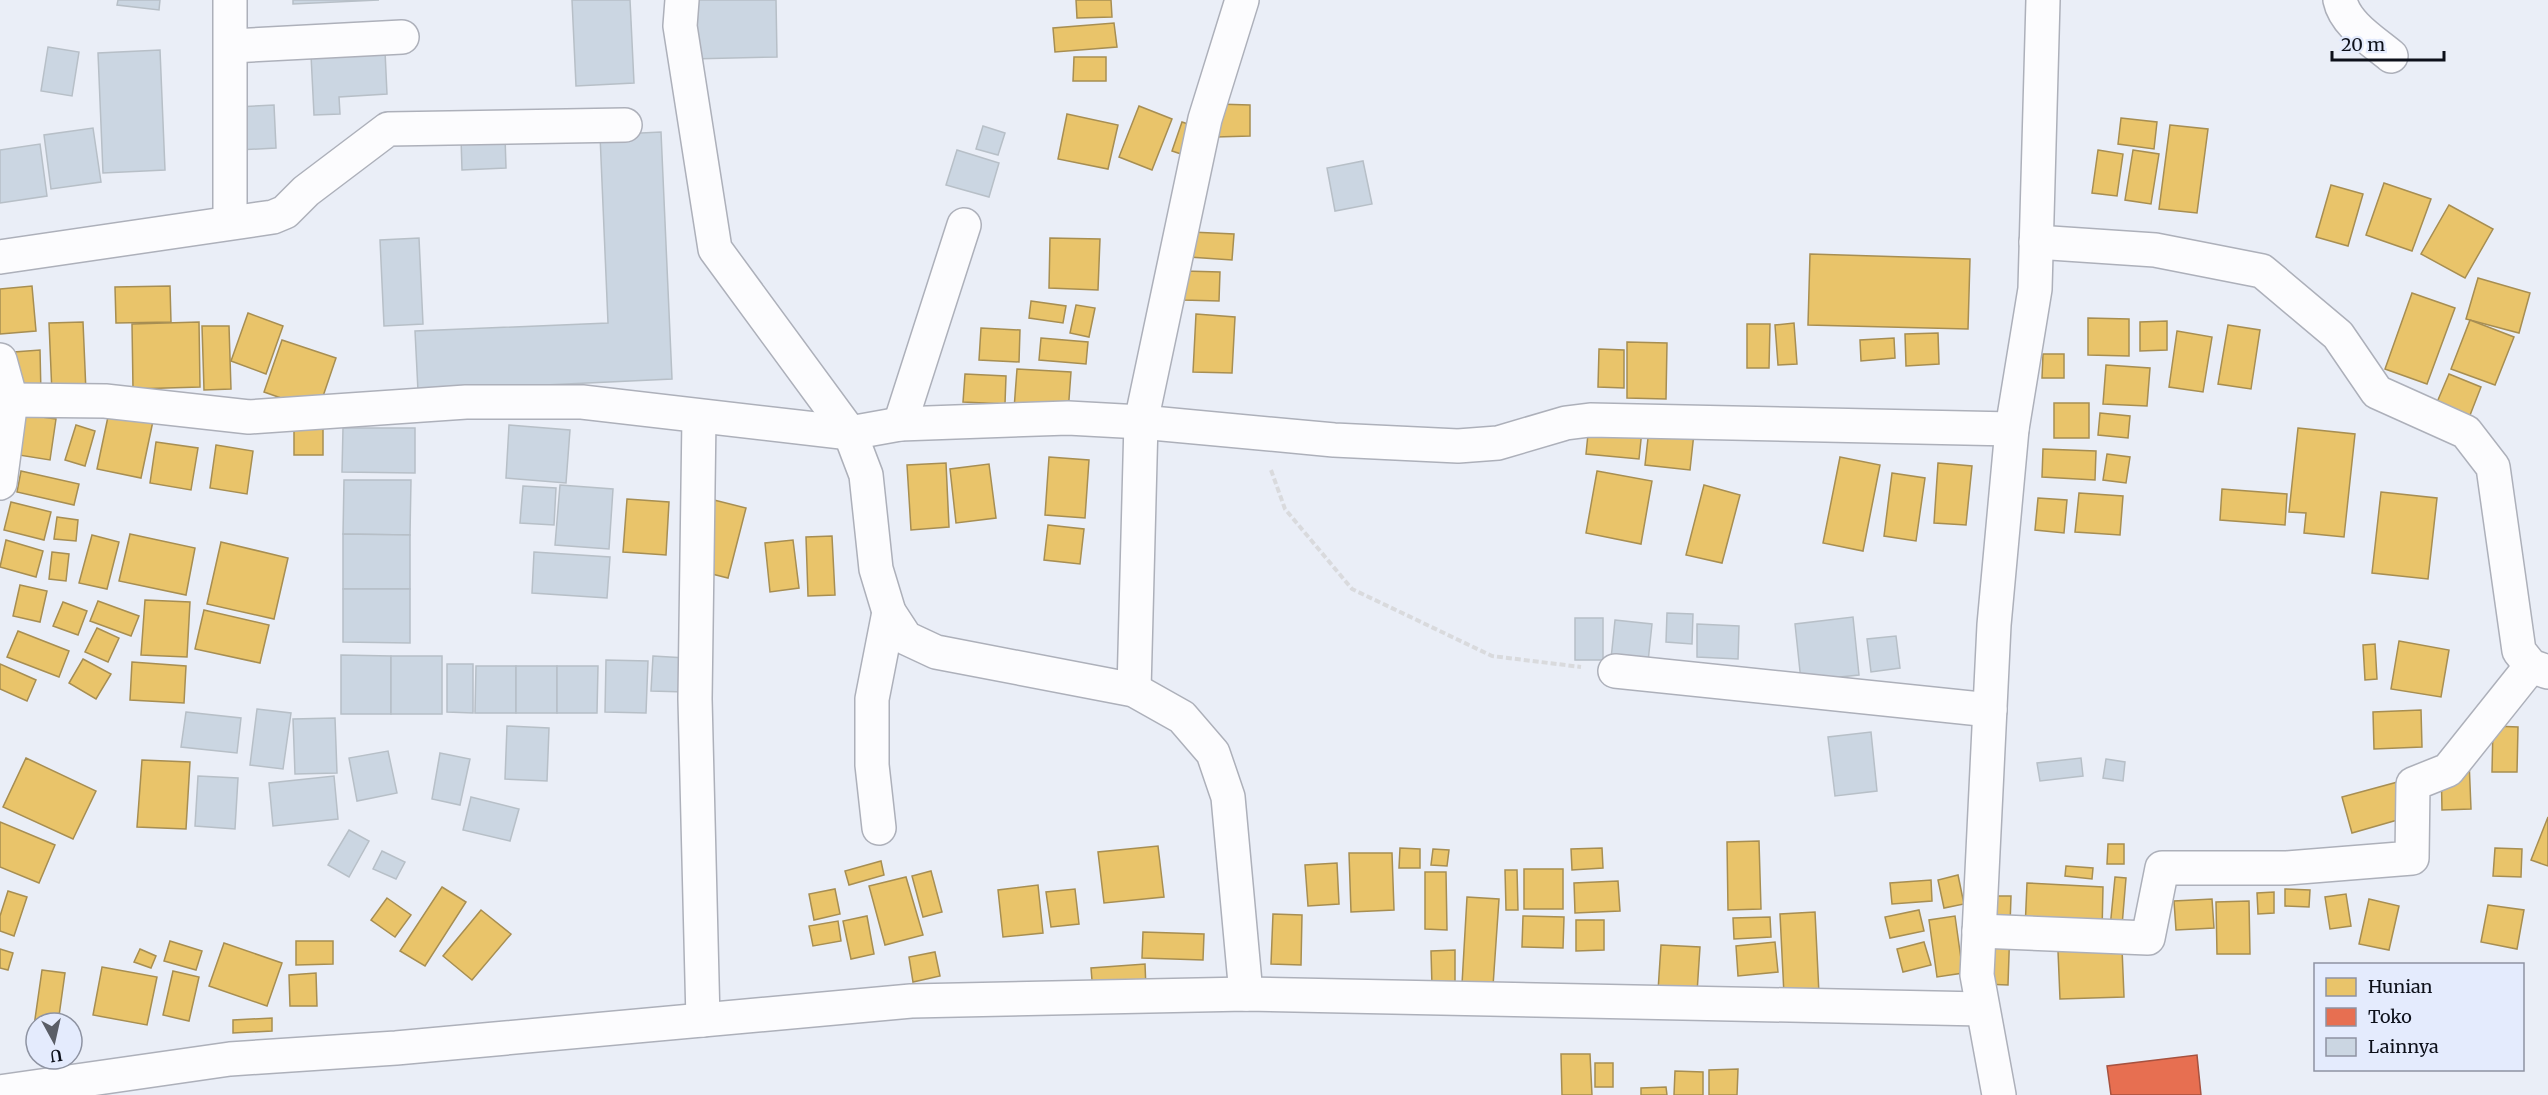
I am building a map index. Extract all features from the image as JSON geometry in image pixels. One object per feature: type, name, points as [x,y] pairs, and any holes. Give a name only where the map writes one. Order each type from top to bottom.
[{"type":"street","points":[[230,0],[230,222]]},
{"type":"street","points":[[682,0],[680,26],[715,249],[850,433],[866,475],[876,569],[889,612],[906,638],[936,652],[1134,690],[1182,717],[1213,753],[1228,797],[1246,994]]},
{"type":"street","points":[[1134,690],[1141,422],[1205,119],[1242,0]]},
{"type":"street","points":[[1999,1095],[1977,975],[1994,625],[2012,429],[2035,290],[2043,0]]},
{"type":"street","points":[[2340,0],[2342,10],[2356,26],[2391,56]]},
{"type":"street","points":[[231,46],[402,37]]},
{"type":"street","points":[[0,257],[273,217],[285,212],[306,191],[388,129],[625,125]]},
{"type":"street","points":[[900,424],[964,225]]},
{"type":"street","points":[[1979,931],[2148,938],[2162,868],[2287,868],[2412,858],[2413,784],[2448,770],[2540,669],[2519,651],[2493,467],[2466,432],[2377,392],[2338,335],[2262,271],[2155,250],[2036,242]]},
{"type":"street","points":[[0,360],[11,400],[0,483]]},
{"type":"street","points":[[11,400],[105,401],[249,417],[466,402],[582,402],[850,433],[900,424],[1068,418],[1141,422],[1334,440],[1458,446],[1498,442],[1566,423],[1590,420],[2012,429]]},
{"type":"street","points":[[699,417],[695,699],[703,1020]]},
{"type":"street","points":[[879,828],[872,765],[872,699],[889,612]]},
{"type":"street","points":[[1615,671],[1990,710]]},
{"type":"street","points":[[0,1092],[231,1059],[396,1048],[911,1001],[1246,994],[1982,1009]]},
{"type":"path","points":[[1258,433],[1285,509],[1352,589],[1492,657],[1615,671]]},
{"type":"building: Hunian","points":[[1076,0],[1111,0],[1112,17],[1077,18]]},
{"type":"building: Hunian","points":[[1114,23],[1117,47],[1055,52],[1053,28]]},
{"type":"building: Hunian","points":[[1074,57],[1106,57],[1106,81],[1073,81]]},
{"type":"building: Hunian","points":[[1216,104],[1250,105],[1250,136],[1216,137]]},
{"type":"building: Hunian","points":[[1139,106],[1172,119],[1152,170],[1119,157]]},
{"type":"building: Hunian","points":[[1067,114],[1118,125],[1108,169],[1058,159]]},
{"type":"building: Hunian","points":[[2121,118],[2157,122],[2154,149],[2118,144]]},
{"type":"building: Hunian","points":[[1182,122],[1200,128],[1190,157],[1172,151]]},
{"type":"building: Hunian","points":[[2170,125],[2208,129],[2197,213],[2159,209]]},
{"type":"building: Hunian","points":[[2098,150],[2123,154],[2117,196],[2092,193]]},
{"type":"building: Hunian","points":[[2133,150],[2159,154],[2151,204],[2125,200]]},
{"type":"building: Hunian","points":[[2384,183],[2431,199],[2412,251],[2366,235]]},
{"type":"building: Hunian","points":[[2331,185],[2363,194],[2348,246],[2316,237]]},
{"type":"building: Hunian","points":[[2449,205],[2493,229],[2465,278],[2421,254]]},
{"type":"building: Hunian","points":[[1191,232],[1234,234],[1232,260],[1189,257]]},
{"type":"building: Hunian","points":[[1050,238],[1100,239],[1098,290],[1049,288]]},
{"type":"building: Hunian","points":[[1810,254],[1970,259],[1968,329],[1808,325]]},
{"type":"building: Hunian","points":[[1184,271],[1220,272],[1219,301],[1183,300]]},
{"type":"building: Hunian","points":[[2478,278],[2530,293],[2519,333],[2466,319]]},
{"type":"building: Hunian","points":[[32,286],[36,331],[0,334],[0,289]]},
{"type":"building: Hunian","points":[[170,286],[171,322],[116,323],[115,287]]},
{"type":"building: Hunian","points":[[2412,293],[2455,308],[2427,384],[2385,369]]},
{"type":"building: Hunian","points":[[1031,301],[1066,306],[1063,323],[1029,318]]},
{"type":"building: Hunian","points":[[1076,305],[1095,308],[1089,337],[1070,333]]},
{"type":"building: Hunian","points":[[248,313],[283,326],[266,374],[231,361]]},
{"type":"building: Hunian","points":[[1196,314],[1235,317],[1232,373],[1193,372]]},
{"type":"building: Hunian","points":[[2088,318],[2129,319],[2129,356],[2088,355]]},
{"type":"building: Hunian","points":[[2470,320],[2514,337],[2495,385],[2451,369]]},
{"type":"building: Hunian","points":[[2167,321],[2167,350],[2140,351],[2140,322]]},
{"type":"building: Hunian","points":[[83,322],[86,392],[52,394],[49,323]]},
{"type":"building: Hunian","points":[[199,322],[200,387],[133,389],[132,324]]},
{"type":"building: Hunian","points":[[1794,323],[1797,364],[1778,365],[1775,325]]},
{"type":"building: Hunian","points":[[1747,324],[1770,324],[1769,368],[1747,368]]},
{"type":"building: Hunian","points":[[2228,325],[2260,330],[2251,389],[2218,384]]},
{"type":"building: Hunian","points":[[202,326],[229,326],[231,389],[204,390]]},
{"type":"building: Hunian","points":[[981,328],[1020,330],[1019,362],[979,360]]},
{"type":"building: Hunian","points":[[2177,331],[2212,337],[2203,392],[2169,387]]},
{"type":"building: Hunian","points":[[1938,333],[1939,364],[1906,366],[1905,334]]},
{"type":"building: Hunian","points":[[1041,338],[1088,342],[1086,364],[1039,360]]},
{"type":"building: Hunian","points":[[1894,338],[1895,358],[1861,361],[1860,340]]},
{"type":"building: Hunian","points":[[282,340],[336,358],[318,411],[264,392]]},
{"type":"building: Hunian","points":[[1627,342],[1667,343],[1666,399],[1627,398]]},
{"type":"building: Hunian","points":[[1599,349],[1624,350],[1624,388],[1598,387]]},
{"type":"building: Hunian","points":[[40,350],[41,395],[15,396],[14,352]]},
{"type":"building: Hunian","points":[[2043,354],[2064,354],[2064,378],[2042,378]]},
{"type":"building: Hunian","points":[[2106,365],[2150,368],[2147,406],[2103,404]]},
{"type":"building: Hunian","points":[[1017,369],[1071,372],[1068,413],[1014,409]]},
{"type":"building: Hunian","points":[[965,374],[1006,376],[1005,404],[963,402]]},
{"type":"building: Hunian","points":[[2449,374],[2481,387],[2465,428],[2432,414]]},
{"type":"building: Hunian","points":[[2054,403],[2089,403],[2089,438],[2054,438]]},
{"type":"building: Hunian","points":[[109,412],[153,421],[141,478],[97,469]]},
{"type":"building: Hunian","points":[[13,413],[56,419],[50,460],[6,453]]},
{"type":"building: Hunian","points":[[2100,413],[2130,416],[2128,438],[2098,435]]},
{"type":"building: Hunian","points":[[1589,424],[1642,430],[1639,459],[1586,454]]},
{"type":"building: Hunian","points":[[76,425],[95,431],[85,466],[65,460]]},
{"type":"building: Hunian","points":[[294,428],[323,428],[323,455],[294,455]]},
{"type":"building: Hunian","points":[[2298,428],[2355,434],[2344,537],[2304,533],[2306,513],[2289,512]]},
{"type":"building: Hunian","points":[[1649,429],[1694,433],[1690,470],[1645,465]]},
{"type":"building: Hunian","points":[[156,442],[198,448],[191,490],[150,483]]},
{"type":"building: Hunian","points":[[216,445],[253,451],[247,494],[210,488]]},
{"type":"building: Hunian","points":[[2043,449],[2096,451],[2095,480],[2042,477]]},
{"type":"building: Hunian","points":[[2107,454],[2130,457],[2126,483],[2103,480]]},
{"type":"building: Hunian","points":[[1049,457],[1089,460],[1085,518],[1045,515]]},
{"type":"building: Hunian","points":[[1840,457],[1880,465],[1863,551],[1823,543]]},
{"type":"building: Hunian","points":[[946,463],[949,527],[911,530],[907,465]]},
{"type":"building: Hunian","points":[[1938,463],[1972,466],[1966,525],[1934,523]]},
{"type":"building: Hunian","points":[[989,464],[996,518],[956,523],[950,469]]},
{"type":"building: Hunian","points":[[21,471],[79,484],[74,505],[17,492]]},
{"type":"building: Hunian","points":[[1597,471],[1652,481],[1641,544],[1586,533]]},
{"type":"building: Hunian","points":[[1892,473],[1925,478],[1916,541],[1884,536]]},
{"type":"building: Hunian","points":[[1704,485],[1740,495],[1722,563],[1686,555]]},
{"type":"building: Hunian","points":[[2222,489],[2287,494],[2285,525],[2220,520]]},
{"type":"building: Hunian","points":[[2381,492],[2437,498],[2428,579],[2372,573]]},
{"type":"building: Hunian","points":[[2079,493],[2123,496],[2120,535],[2075,532]]},
{"type":"building: Hunian","points":[[2038,498],[2067,500],[2064,533],[2035,530]]},
{"type":"building: Hunian","points":[[627,499],[669,502],[666,555],[623,552]]},
{"type":"building: Hunian","points":[[714,500],[746,508],[728,578],[696,570]]},
{"type":"building: Hunian","points":[[11,502],[51,512],[44,540],[4,530]]},
{"type":"building: Hunian","points":[[57,517],[78,520],[76,541],[54,539]]},
{"type":"building: Hunian","points":[[1048,525],[1084,529],[1080,564],[1044,560]]},
{"type":"building: Hunian","points":[[130,534],[195,548],[186,595],[119,581]]},
{"type":"building: Hunian","points":[[92,535],[119,542],[107,589],[79,583]]},
{"type":"building: Hunian","points":[[832,536],[835,595],[808,596],[806,537]]},
{"type":"building: Hunian","points":[[6,540],[43,551],[36,577],[0,567]]},
{"type":"building: Hunian","points":[[793,540],[799,588],[770,592],[765,543]]},
{"type":"building: Hunian","points":[[221,542],[288,558],[274,619],[207,604]]},
{"type":"building: Hunian","points":[[52,552],[69,554],[66,581],[49,579]]},
{"type":"building: Hunian","points":[[20,585],[47,591],[40,622],[13,616]]},
{"type":"building: Hunian","points":[[145,600],[190,602],[187,657],[141,655]]},
{"type":"building: Hunian","points":[[98,601],[139,616],[131,636],[90,621]]},
{"type":"building: Hunian","points":[[63,602],[87,611],[78,635],[53,626]]},
{"type":"building: Hunian","points":[[204,610],[269,625],[260,663],[195,649]]},
{"type":"building: Hunian","points":[[97,628],[119,638],[108,662],[85,652]]},
{"type":"building: Hunian","points":[[18,631],[69,651],[59,677],[7,657]]},
{"type":"building: Hunian","points":[[2399,641],[2449,650],[2441,697],[2391,689]]},
{"type":"building: Hunian","points":[[2375,644],[2377,679],[2365,680],[2363,645]]},
{"type":"building: Hunian","points":[[83,659],[111,674],[96,699],[69,683]]},
{"type":"building: Hunian","points":[[132,662],[186,666],[184,703],[130,700]]},
{"type":"building: Hunian","points":[[0,664],[36,680],[27,701],[0,689]]},
{"type":"building: Hunian","points":[[2421,710],[2422,747],[2374,749],[2373,712]]},
{"type":"building: Hunian","points":[[2493,726],[2518,727],[2517,772],[2492,772]]},
{"type":"building: Hunian","points":[[26,758],[96,791],[73,839],[3,807]]},
{"type":"building: Hunian","points":[[142,760],[190,762],[186,829],[137,827]]},
{"type":"building: Hunian","points":[[2469,760],[2471,809],[2442,810],[2441,761]]},
{"type":"building: Hunian","points":[[2405,780],[2415,815],[2352,833],[2342,797]]},
{"type":"building: Hunian","points":[[2548,817],[2548,866],[2531,860]]},
{"type":"building: Hunian","points":[[0,822],[55,845],[39,883],[0,867]]},
{"type":"building: Hunian","points":[[1759,841],[1761,909],[1728,910],[1727,842]]},
{"type":"building: Hunian","points":[[2108,844],[2124,844],[2124,864],[2107,864]]},
{"type":"building: Hunian","points":[[1158,846],[1164,897],[1104,903],[1098,852]]},
{"type":"building: Hunian","points":[[1400,848],[1420,849],[1420,868],[1399,868]]},
{"type":"building: Hunian","points":[[1602,848],[1603,868],[1572,870],[1571,849]]},
{"type":"building: Hunian","points":[[2495,848],[2522,849],[2521,877],[2493,876]]},
{"type":"building: Hunian","points":[[1433,849],[1449,850],[1447,866],[1431,865]]},
{"type":"building: Hunian","points":[[1349,853],[1392,853],[1394,910],[1351,912]]},
{"type":"building: Hunian","points":[[881,861],[884,875],[849,885],[845,871]]},
{"type":"building: Hunian","points":[[1337,863],[1339,904],[1308,906],[1305,865]]},
{"type":"building: Hunian","points":[[2066,866],[2093,868],[2092,879],[2065,876]]},
{"type":"building: Hunian","points":[[1524,869],[1563,869],[1563,909],[1524,909]]},
{"type":"building: Hunian","points":[[1505,870],[1517,870],[1518,910],[1506,910]]},
{"type":"building: Hunian","points":[[931,871],[942,912],[923,917],[912,876]]},
{"type":"building: Hunian","points":[[1425,872],[1446,872],[1447,930],[1425,929]]},
{"type":"building: Hunian","points":[[1958,875],[1964,904],[1944,908],[1938,880]]},
{"type":"building: Hunian","points":[[906,877],[923,935],[885,945],[869,886]]},
{"type":"building: Hunian","points":[[2115,877],[2126,878],[2121,938],[2109,938]]},
{"type":"building: Hunian","points":[[1931,880],[1932,901],[1892,904],[1890,883]]},
{"type":"building: Hunian","points":[[1618,881],[1620,911],[1575,913],[1574,883]]},
{"type":"building: Hunian","points":[[2027,883],[2103,887],[2102,933],[2025,930]]},
{"type":"building: Hunian","points":[[1038,885],[1043,933],[1003,937],[998,890]]},
{"type":"building: Hunian","points":[[442,887],[466,902],[425,966],[400,951]]},
{"type":"building: Hunian","points":[[835,889],[840,914],[814,920],[809,894]]},
{"type":"building: Hunian","points":[[1075,889],[1079,924],[1051,927],[1046,892]]},
{"type":"building: Hunian","points":[[2285,889],[2310,890],[2309,907],[2285,906]]},
{"type":"building: Hunian","points":[[8,891],[27,897],[14,936],[0,931],[0,916]]},
{"type":"building: Hunian","points":[[2274,892],[2274,913],[2258,914],[2257,893]]},
{"type":"building: Hunian","points":[[2346,894],[2351,926],[2330,929],[2325,897]]},
{"type":"building: Hunian","points":[[1986,896],[2011,896],[2008,985],[1983,984]]},
{"type":"building: Hunian","points":[[1467,897],[1499,899],[1493,986],[1462,984]]},
{"type":"building: Hunian","points":[[387,898],[411,915],[395,937],[371,920]]},
{"type":"building: Hunian","points":[[2212,899],[2214,928],[2176,930],[2174,901]]},
{"type":"building: Hunian","points":[[2369,899],[2399,906],[2389,950],[2359,944]]},
{"type":"building: Hunian","points":[[2249,901],[2250,954],[2217,954],[2216,902]]},
{"type":"building: Hunian","points":[[2488,905],[2524,910],[2517,949],[2481,942]]},
{"type":"building: Hunian","points":[[481,910],[511,934],[472,980],[443,956]]},
{"type":"building: Hunian","points":[[1919,910],[1924,931],[1890,938],[1885,917]]},
{"type":"building: Hunian","points":[[1815,912],[1819,994],[1784,995],[1780,914]]},
{"type":"building: Hunian","points":[[1273,914],[1302,915],[1301,965],[1271,964]]},
{"type":"building: Hunian","points":[[867,916],[874,954],[851,959],[843,921]]},
{"type":"building: Hunian","points":[[1523,916],[1564,917],[1563,948],[1522,947]]},
{"type":"building: Hunian","points":[[1955,916],[1963,973],[1937,977],[1929,920]]},
{"type":"building: Hunian","points":[[1770,917],[1771,937],[1734,939],[1733,918]]},
{"type":"building: Hunian","points":[[1576,920],[1604,920],[1604,950],[1576,951]]},
{"type":"building: Hunian","points":[[838,921],[841,941],[813,946],[809,926]]},
{"type":"building: Hunian","points":[[1143,932],[1204,934],[1203,960],[1142,958]]},
{"type":"building: Hunian","points":[[170,941],[202,951],[196,970],[164,961]]},
{"type":"building: Hunian","points":[[296,941],[333,941],[333,964],[296,965]]},
{"type":"building: Hunian","points":[[1775,942],[1778,972],[1738,976],[1736,946]]},
{"type":"building: Hunian","points":[[1924,942],[1931,965],[1903,972],[1897,949]]},
{"type":"building: Hunian","points":[[224,943],[282,963],[267,1006],[209,986]]},
{"type":"building: Hunian","points":[[1661,945],[1700,947],[1697,993],[1658,991]]},
{"type":"building: Hunian","points":[[2122,948],[2124,997],[2060,999],[2058,951]]},
{"type":"building: Hunian","points":[[0,949],[13,953],[8,970],[0,968]]},
{"type":"building: Hunian","points":[[140,949],[156,956],[151,968],[134,962]]},
{"type":"building: Hunian","points":[[1455,950],[1455,987],[1432,987],[1431,951]]},
{"type":"building: Hunian","points":[[935,952],[940,976],[913,982],[909,957]]},
{"type":"building: Hunian","points":[[1145,964],[1146,989],[1093,993],[1091,968]]},
{"type":"building: Hunian","points":[[102,967],[157,977],[147,1025],[93,1015]]},
{"type":"building: Hunian","points":[[42,970],[65,973],[60,1011],[36,1011]]},
{"type":"building: Hunian","points":[[173,971],[199,977],[189,1021],[163,1015]]},
{"type":"building: Hunian","points":[[316,973],[317,1006],[290,1006],[289,975]]},
{"type":"building: Hunian","points":[[272,1018],[272,1031],[233,1033],[233,1020]]},
{"type":"building: Hunian","points":[[1561,1054],[1590,1054],[1592,1095],[1562,1095]]},
{"type":"building: Hunian","points":[[1595,1063],[1613,1063],[1613,1087],[1595,1087]]},
{"type":"building: Hunian","points":[[1738,1069],[1737,1095],[1709,1095],[1709,1070]]},
{"type":"building: Hunian","points":[[1675,1071],[1703,1072],[1703,1095],[1674,1095]]},
{"type":"building: Hunian","points":[[1666,1087],[1667,1095],[1641,1095],[1641,1088]]},
{"type":"building: Toko","points":[[2197,1055],[2201,1095],[2111,1095],[2107,1066]]},
{"type":"building: Lainnya","points":[[118,0],[160,0],[159,10],[117,5]]},
{"type":"building: Lainnya","points":[[293,0],[379,0],[293,4]]},
{"type":"building: Lainnya","points":[[572,0],[630,0],[634,83],[576,86]]},
{"type":"building: Lainnya","points":[[691,0],[776,0],[777,57],[691,59]]},
{"type":"building: Lainnya","points":[[48,47],[79,52],[72,96],[41,91]]},
{"type":"building: Lainnya","points":[[160,50],[165,170],[103,173],[98,53]]},
{"type":"building: Lainnya","points":[[385,51],[387,94],[339,97],[340,114],[314,115],[311,55]]},
{"type":"building: Lainnya","points":[[274,105],[276,148],[238,150],[236,107]]},
{"type":"building: Lainnya","points":[[983,126],[1005,133],[998,155],[976,149]]},
{"type":"building: Lainnya","points":[[93,128],[101,182],[51,189],[44,135]]},
{"type":"building: Lainnya","points":[[661,132],[672,379],[418,391],[415,331],[608,323],[600,135]]},
{"type":"building: Lainnya","points":[[505,136],[506,168],[462,170],[461,138]]},
{"type":"building: Lainnya","points":[[40,144],[47,196],[0,203],[0,150]]},
{"type":"building: Lainnya","points":[[957,150],[999,163],[989,197],[946,185]]},
{"type":"building: Lainnya","points":[[1363,161],[1372,204],[1335,211],[1327,168]]},
{"type":"building: Lainnya","points":[[419,238],[423,324],[384,326],[380,240]]},
{"type":"building: Lainnya","points":[[509,425],[570,430],[566,483],[506,478]]},
{"type":"building: Lainnya","points":[[343,428],[415,428],[415,473],[342,472]]},
{"type":"building: Lainnya","points":[[344,480],[411,480],[410,535],[343,534]]},
{"type":"building: Lainnya","points":[[560,485],[613,489],[609,549],[555,545]]},
{"type":"building: Lainnya","points":[[523,486],[556,488],[554,525],[520,523]]},
{"type":"building: Lainnya","points":[[343,534],[410,535],[410,589],[343,589]]},
{"type":"building: Lainnya","points":[[534,552],[610,557],[607,598],[532,593]]},
{"type":"building: Lainnya","points":[[343,589],[410,589],[410,643],[343,642]]},
{"type":"building: Lainnya","points":[[1667,613],[1693,614],[1692,644],[1666,642]]},
{"type":"building: Lainnya","points":[[1853,617],[1859,675],[1801,681],[1795,624]]},
{"type":"building: Lainnya","points":[[1575,618],[1603,618],[1603,660],[1575,660]]},
{"type":"building: Lainnya","points":[[1615,620],[1652,624],[1648,662],[1611,659]]},
{"type":"building: Lainnya","points":[[1697,624],[1739,626],[1738,659],[1697,657]]},
{"type":"building: Lainnya","points":[[1896,636],[1900,668],[1871,672],[1867,639]]},
{"type":"building: Lainnya","points":[[341,655],[391,656],[391,714],[341,714]]},
{"type":"building: Lainnya","points":[[391,656],[442,656],[442,714],[391,714]]},
{"type":"building: Lainnya","points":[[653,656],[686,658],[685,692],[651,691]]},
{"type":"building: Lainnya","points":[[606,660],[648,661],[646,713],[605,712]]},
{"type":"building: Lainnya","points":[[447,664],[473,664],[473,713],[447,712]]},
{"type":"building: Lainnya","points":[[476,666],[516,666],[516,713],[475,713]]},
{"type":"building: Lainnya","points":[[516,666],[557,666],[557,713],[516,713]]},
{"type":"building: Lainnya","points":[[557,666],[598,666],[597,713],[557,713]]},
{"type":"building: Lainnya","points":[[257,709],[291,713],[283,769],[250,765]]},
{"type":"building: Lainnya","points":[[186,712],[241,718],[237,753],[181,747]]},
{"type":"building: Lainnya","points":[[335,718],[337,773],[295,774],[293,719]]},
{"type":"building: Lainnya","points":[[507,726],[549,728],[547,781],[505,779]]},
{"type":"building: Lainnya","points":[[1871,732],[1877,791],[1835,796],[1828,737]]},
{"type":"building: Lainnya","points":[[388,751],[397,793],[357,801],[349,758]]},
{"type":"building: Lainnya","points":[[440,753],[470,759],[460,805],[432,799]]},
{"type":"building: Lainnya","points":[[2081,758],[2083,776],[2040,781],[2037,763]]},
{"type":"building: Lainnya","points":[[2106,759],[2125,762],[2123,781],[2103,778]]},
{"type":"building: Lainnya","points":[[198,776],[238,778],[235,829],[195,826]]},
{"type":"building: Lainnya","points":[[334,776],[338,819],[273,826],[269,783]]},
{"type":"building: Lainnya","points":[[471,797],[519,809],[510,841],[463,830]]},
{"type":"building: Lainnya","points":[[349,830],[369,841],[349,877],[328,865]]},
{"type":"building: Lainnya","points":[[382,851],[405,862],[396,879],[373,869]]}]
